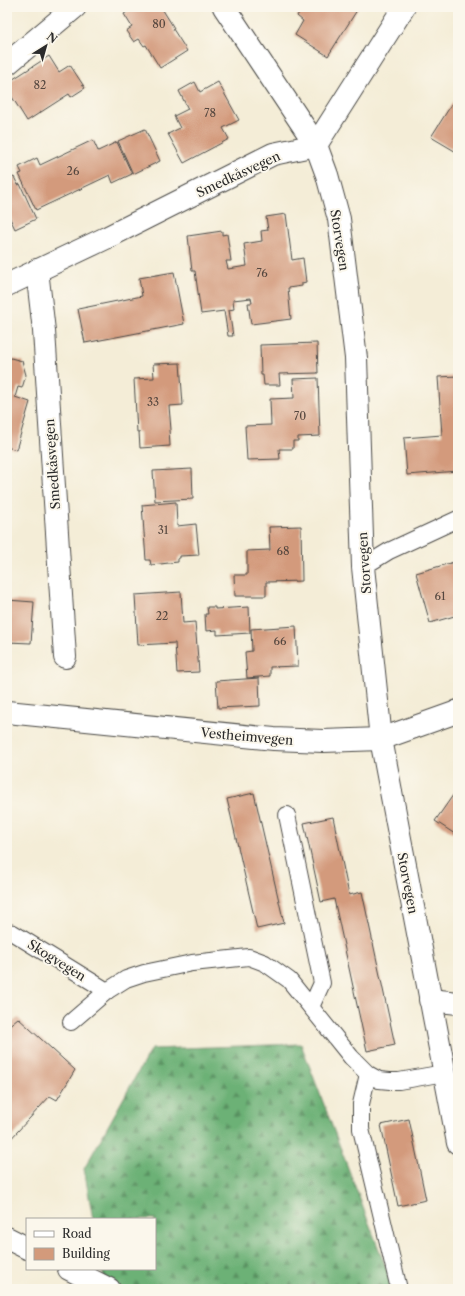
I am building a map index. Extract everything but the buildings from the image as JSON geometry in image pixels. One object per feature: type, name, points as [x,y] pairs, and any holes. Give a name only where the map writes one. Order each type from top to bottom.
[{"type":"street","points":[[7,64],[75,7]]},
{"type":"street","name":"Storvegen","points":[[224,7],[316,145],[327,175],[339,219],[356,358],[363,567],[380,739],[458,1143]]},
{"type":"street","points":[[316,145],[404,7]]},
{"type":"street","name":"Smedkåsvegen","points":[[7,285],[106,238],[272,154],[316,145]]},
{"type":"street","name":"Smedkåsvegen","points":[[37,270],[44,331],[65,657]]},
{"type":"street","name":"Vestheimvegen","points":[[7,712],[274,739],[323,741],[380,739],[454,714],[458,711]]},
{"type":"street","points":[[430,1000],[458,1003]]},
{"type":"street","points":[[7,1238],[26,1248]]},
{"type":"street","points":[[71,1270],[109,1289]]},
{"type":"lane","points":[[363,567],[389,551],[458,519]]},
{"type":"lane","points":[[287,815],[322,983],[311,1007]]},
{"type":"lane","name":"Skogvegen","points":[[7,932],[13,933],[107,990]]},
{"type":"lane","points":[[71,1022],[107,990],[126,979],[144,973],[192,963],[249,957],[265,963],[289,980],[351,1057],[368,1074],[379,1080],[398,1081],[444,1073]]},
{"type":"lane","points":[[368,1074],[361,1104],[361,1129],[399,1289]]},
{"type":"green space","points":[[301,1044],[394,1289],[106,1289],[102,1270],[156,1270],[156,1218],[93,1218],[84,1169],[151,1049]]}]
